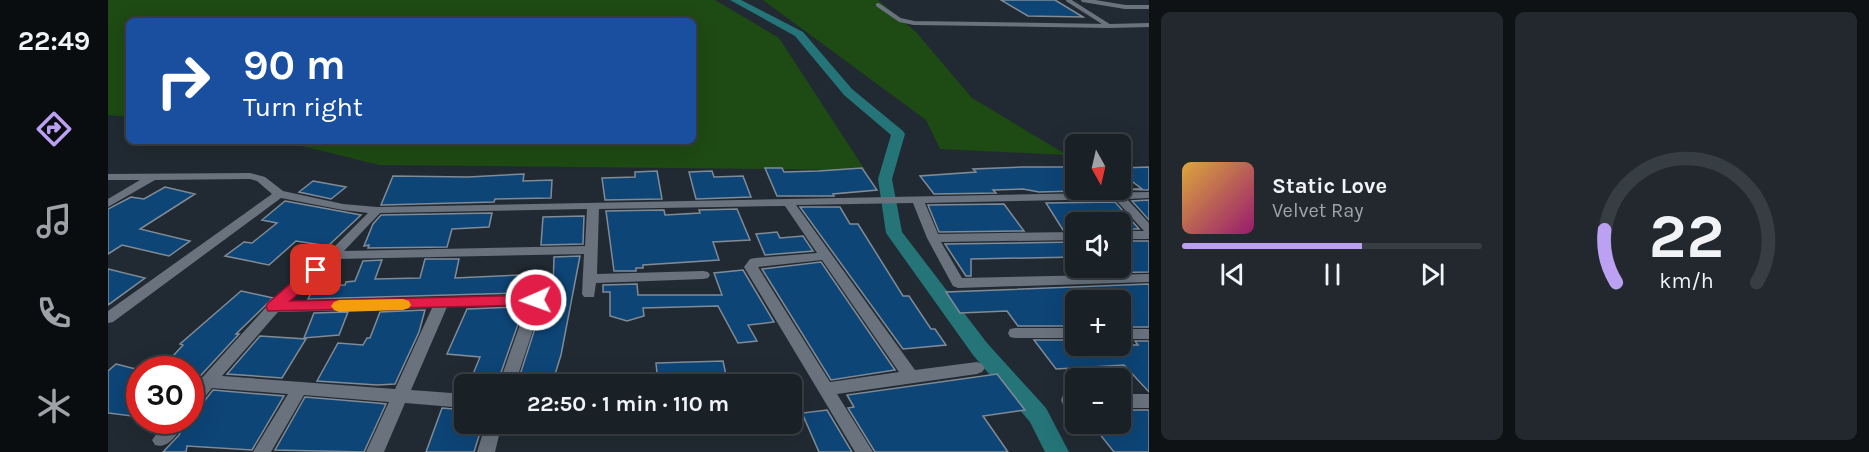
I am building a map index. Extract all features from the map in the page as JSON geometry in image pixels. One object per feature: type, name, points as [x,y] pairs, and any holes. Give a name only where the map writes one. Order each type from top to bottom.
[{"type":"street","points":[[108,177],[250,176],[261,179],[279,194],[343,207],[377,210],[1065,197]]},
{"type":"street","points":[[108,204],[152,177]]},
{"type":"street","points":[[108,318],[279,194]]},
{"type":"street","points":[[1131,196],[1149,195]]},
{"type":"street","points":[[918,200],[933,238],[958,283],[1149,278]]},
{"type":"street","points":[[1122,200],[1149,230]]},
{"type":"street","points":[[788,202],[911,377]]},
{"type":"street","points":[[589,294],[593,207]]},
{"type":"street","points":[[204,386],[274,307],[333,255],[377,210]]},
{"type":"street","points":[[1131,235],[1149,235]]},
{"type":"street","points":[[933,238],[1065,236]]},
{"type":"street","points":[[333,255],[592,250]]},
{"type":"street","points":[[824,256],[755,262],[751,267],[864,452]]},
{"type":"street","points":[[590,279],[703,275]]},
{"type":"street","points":[[510,374],[536,300],[540,277]]},
{"type":"street","points":[[274,307],[536,300]]},
{"type":"street","points":[[375,452],[441,304]]},
{"type":"street","points":[[1015,333],[1065,333]]},
{"type":"street","points":[[1131,333],[1149,334]]},
{"type":"street","points":[[825,389],[977,368]]},
{"type":"street","points":[[208,381],[454,400]]},
{"type":"street","points":[[262,452],[300,388]]},
{"type":"street","points":[[1131,401],[1149,401]]},
{"type":"street","points":[[161,440],[166,434]]},
{"type":"street","points":[[486,452],[491,434]]},
{"type":"lane","points":[[1068,0],[1109,26]]},
{"type":"lane","points":[[1083,0],[1125,7],[1149,7]]},
{"type":"lane","points":[[878,5],[900,20],[914,23],[1149,25]]},
{"type":"green space","points":[[108,0],[715,0],[779,38],[865,170],[379,165],[294,144],[696,144],[696,18],[126,18],[126,117],[108,115]]},
{"type":"green space","points":[[763,0],[878,0],[916,32],[972,98],[1065,155],[940,149],[926,120]]},
{"type":"building","points":[[1001,0],[1055,0],[1083,17],[1028,16]]},
{"type":"building","points":[[1065,167],[1065,191],[1039,192],[1023,189],[993,190],[996,193],[934,194],[920,176],[976,172],[973,169]]},
{"type":"building","points":[[1149,167],[1149,190],[1131,189],[1142,189],[1131,180],[1131,168]]},
{"type":"building","points":[[765,168],[782,168],[784,172],[862,168],[877,190],[833,194],[834,196],[777,196]]},
{"type":"building","points":[[657,171],[662,199],[605,200],[602,178],[635,177],[635,172]]},
{"type":"building","points":[[712,171],[714,177],[743,176],[751,197],[696,199],[689,172]]},
{"type":"building","points":[[524,174],[523,181],[552,180],[551,198],[381,205],[393,176],[468,177]]},
{"type":"building","points":[[313,181],[346,187],[331,199],[299,192]]},
{"type":"building","points":[[165,187],[195,194],[140,229],[190,241],[169,256],[122,245],[108,254],[108,209],[131,197],[144,199]]},
{"type":"building","points":[[1149,200],[1149,220],[1132,201]]},
{"type":"building","points":[[285,201],[361,215],[328,246],[296,241],[269,265],[225,256],[244,242],[252,243],[277,223],[262,220]]},
{"type":"building","points":[[1115,202],[1124,212],[1065,212],[1065,230],[1063,230],[1046,203]]},
{"type":"building","points":[[1004,204],[1024,231],[939,232],[928,205]]},
{"type":"building","points":[[800,207],[840,207],[850,224],[858,224],[903,296],[909,296],[931,329],[935,329],[946,345],[903,349]]},
{"type":"building","points":[[737,209],[750,240],[713,242],[719,260],[643,265],[643,268],[636,268],[636,271],[614,271],[606,211],[664,210],[665,215],[700,213],[699,210]]},
{"type":"building","points":[[492,213],[489,227],[452,229],[447,247],[368,248],[369,245],[364,246],[373,224],[381,215]]},
{"type":"building","points":[[584,216],[583,244],[541,245],[543,217]]},
{"type":"building","points":[[1131,220],[1139,229],[1131,229]]},
{"type":"building","points":[[777,232],[780,238],[803,236],[813,251],[765,255],[756,234]]},
{"type":"building","points":[[1131,241],[1149,241],[1149,272],[1131,272]]},
{"type":"building","points":[[1065,242],[1065,257],[971,259],[971,276],[966,276],[945,244]]},
{"type":"building","points":[[580,256],[561,355],[555,374],[520,374],[548,288],[553,288],[554,257]]},
{"type":"building","points":[[425,259],[459,259],[455,278],[521,275],[519,293],[308,299],[315,286],[345,285],[346,282],[355,281],[363,261],[382,260],[375,279],[420,278]]},
{"type":"building","points":[[821,262],[895,370],[831,380],[762,269]]},
{"type":"building","points":[[108,269],[145,278],[108,305]]},
{"type":"building","points":[[743,270],[774,322],[748,325],[757,341],[738,343],[718,306],[643,308],[644,316],[627,321],[610,316],[610,292],[603,292],[603,285],[637,284],[638,295],[722,295],[714,273]]},
{"type":"building","points":[[1149,284],[1149,327],[1131,327],[1131,290],[1065,290],[1065,326],[1018,326],[1007,311],[960,313],[946,292]]},
{"type":"building","points":[[241,291],[273,298],[236,334],[239,334],[204,372],[204,356],[173,356],[183,345],[180,344]]},
{"type":"building","points":[[518,307],[518,310],[523,310],[501,374],[473,374],[480,357],[447,354],[467,309]]},
{"type":"building","points":[[425,310],[419,332],[395,384],[317,381],[338,343],[363,345],[367,338],[370,338],[380,312]]},
{"type":"building","points":[[348,312],[339,335],[304,338],[314,313]]},
{"type":"building","points":[[260,336],[306,339],[282,378],[227,374]]},
{"type":"building","points":[[1034,340],[1065,340],[1065,356],[1131,356],[1131,345],[1138,345],[1135,341],[1149,341],[1149,392],[1131,373],[1131,368],[1124,365],[1056,369]]},
{"type":"building","points":[[723,361],[726,374],[657,374],[656,363]]},
{"type":"building","points":[[116,364],[126,366],[126,415],[108,413],[108,371]]},
{"type":"building","points":[[997,374],[1025,410],[983,416],[1008,452],[875,452],[848,408],[854,407],[847,395]]},
{"type":"building","points":[[213,390],[284,396],[252,450],[187,446],[186,452],[163,452],[180,434],[204,434],[204,401]]},
{"type":"building","points":[[305,397],[386,404],[364,452],[275,450]]},
{"type":"building","points":[[442,408],[454,409],[454,434],[480,434],[474,452],[426,452]]},
{"type":"building","points":[[827,410],[852,452],[819,452],[802,413]]},
{"type":"building","points":[[1131,410],[1149,410],[1149,452],[1114,452],[1100,434],[1131,434]]},
{"type":"waterway","points":[[734,0],[799,34],[848,92],[898,134],[885,179],[894,233],[980,349],[1038,415],[1057,452]]},
{"type":"slow traffic","points":[[339,306],[403,305]]},
{"type":"route","points":[[316,270],[274,307],[536,300]]}]
